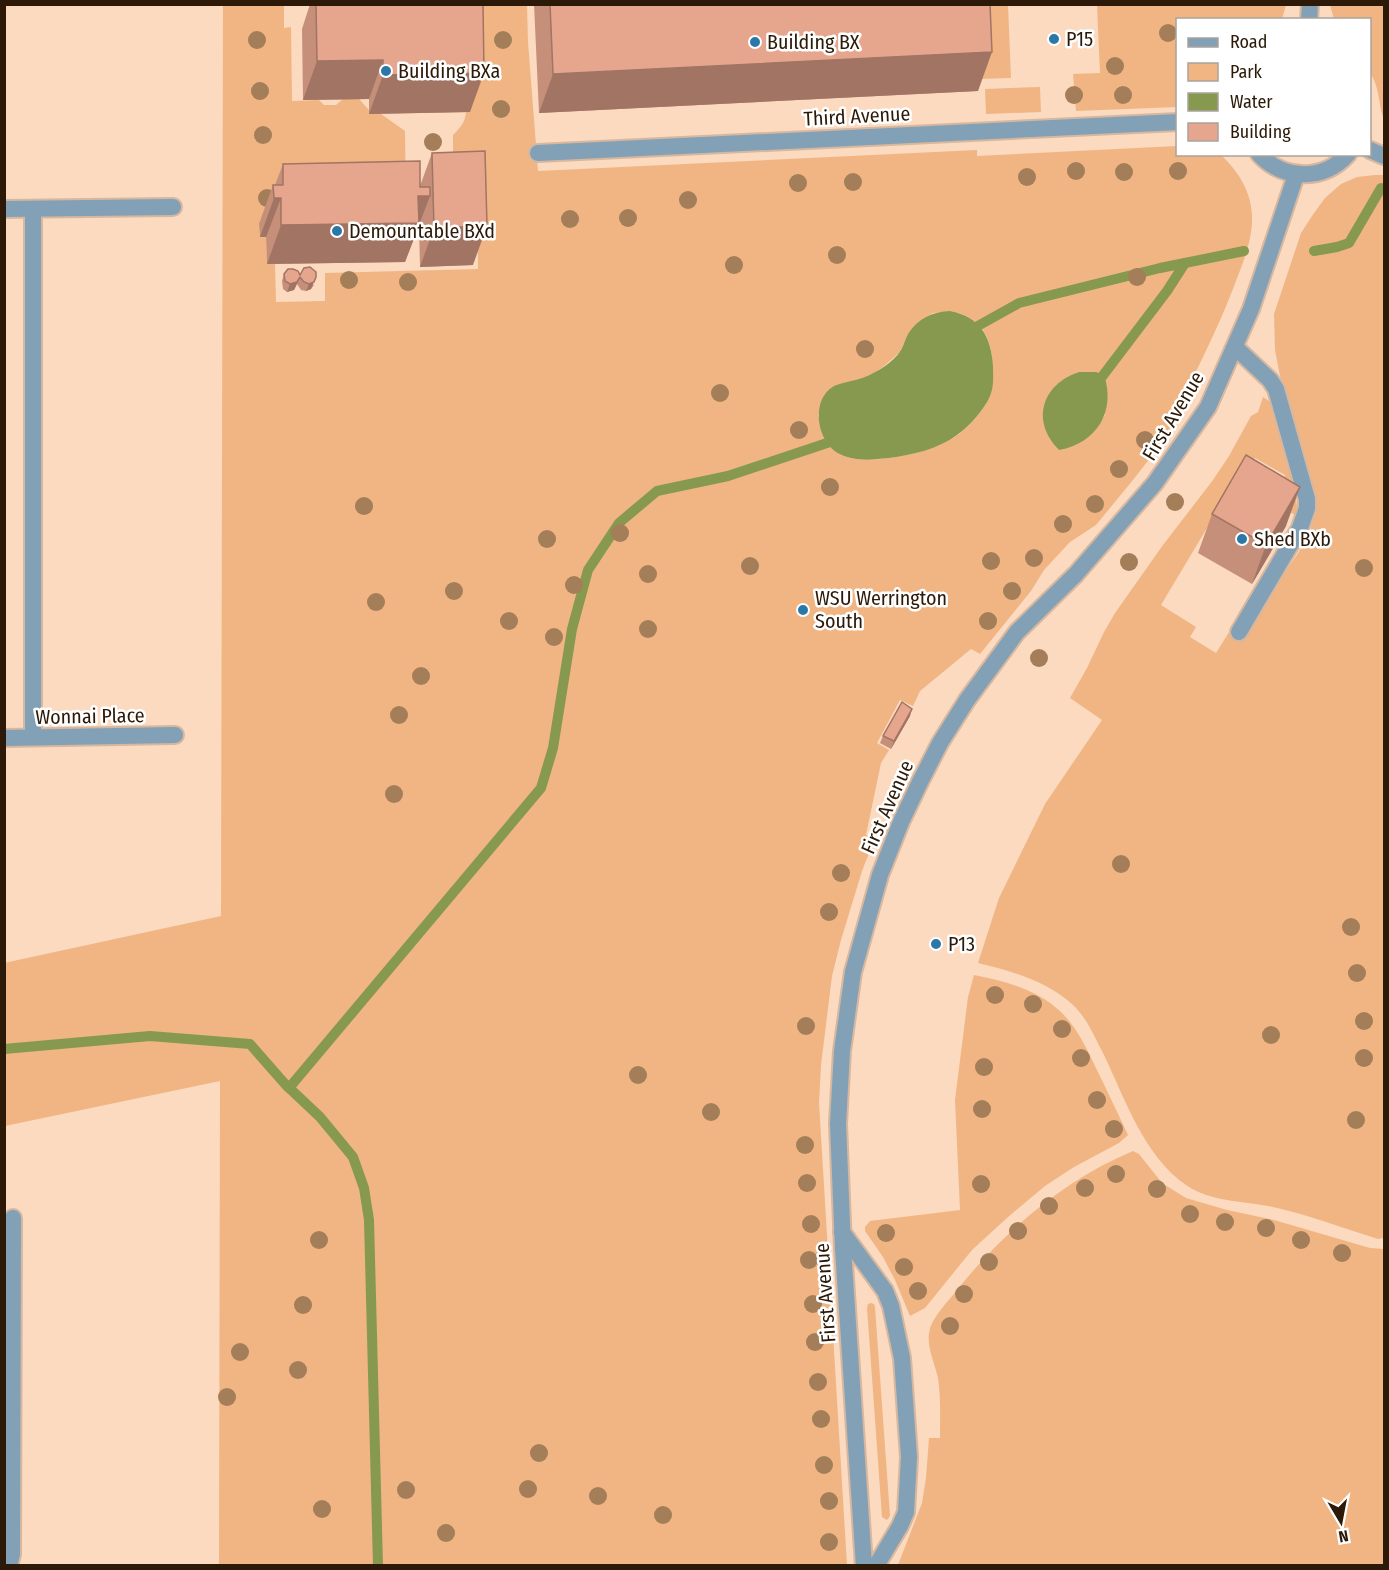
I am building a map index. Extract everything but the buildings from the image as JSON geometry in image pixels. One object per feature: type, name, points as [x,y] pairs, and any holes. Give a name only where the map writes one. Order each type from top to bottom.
[{"type":"street","name":"Third Avenue","points":[[538,153],[1176,122]]},
{"type":"street","points":[[1261,156],[1271,166],[1296,175],[1324,172],[1346,156]]},
{"type":"street","name":"First Avenue","points":[[864,1566],[842,1232],[838,1124],[842,1051],[851,983],[880,875],[920,782],[967,700],[1017,632],[1076,574],[1155,483],[1208,407],[1251,309],[1296,175]]},
{"type":"street","points":[[4,209],[173,207]]},
{"type":"street","points":[[33,209],[33,737]]},
{"type":"street","points":[[1235,347],[1270,380],[1276,389],[1307,499],[1307,508],[1300,528],[1239,632]]},
{"type":"street","name":"Wonnai Place","points":[[4,738],[175,735]]},
{"type":"street","points":[[9,1566],[12,1554],[13,1218]]},
{"type":"street","points":[[842,1232],[885,1291],[891,1306],[902,1359],[909,1457],[906,1512],[900,1527],[876,1566]]},
{"type":"green space","points":[[1097,4],[1286,5],[1282,18],[1176,18],[1176,107],[1076,111],[1073,74],[1100,73]]},
{"type":"green space","points":[[223,5],[284,5],[284,28],[291,27],[292,101],[319,100],[324,105],[336,105],[343,99],[359,99],[369,110],[369,114],[381,114],[405,131],[406,201],[259,224],[260,237],[266,237],[267,264],[275,264],[276,302],[325,301],[325,273],[478,269],[477,191],[453,153],[453,135],[462,125],[466,112],[470,112],[480,5],[527,5],[538,171],[977,150],[977,156],[1176,146],[1176,156],[1222,156],[1238,175],[1251,206],[1252,224],[1247,249],[1226,307],[1191,382],[1196,386],[1161,444],[1096,525],[1070,542],[1044,570],[1031,591],[980,654],[971,649],[920,691],[913,706],[900,700],[877,743],[889,750],[881,763],[866,835],[875,838],[862,871],[832,976],[821,1065],[819,1103],[847,1565],[219,1565],[220,1081],[5,1126],[4,963],[221,916]],"holes":[[[950,311],[961,314],[978,324],[991,350],[992,386],[982,411],[959,434],[929,448],[902,456],[874,460],[854,459],[841,455],[818,416],[826,394],[839,384],[859,380],[883,367],[900,352],[907,336],[918,322],[933,313]],[[1079,372],[1105,415],[1094,432],[1059,450],[1050,439],[1043,416],[1049,394],[1056,385]]]},
{"type":"green space","points":[[974,5],[1008,5],[1011,78],[977,79]]},
{"type":"green space","points":[[1330,5],[1384,5],[1384,120],[1376,84],[1371,75],[1371,18],[1334,18]]},
{"type":"green space","points":[[1040,87],[1041,112],[986,114],[985,89]]},
{"type":"green space","points":[[1384,175],[1384,1238],[1378,1239],[1286,1210],[1216,1198],[1195,1191],[1186,1185],[1158,1159],[1147,1143],[1094,1035],[1078,1010],[1052,989],[1040,983],[1016,973],[978,963],[999,898],[1045,804],[1102,720],[1070,698],[1115,613],[1213,480],[1251,416],[1258,412],[1263,397],[1272,403],[1275,411],[1296,497],[1295,515],[1288,511],[1276,495],[1285,475],[1255,458],[1246,472],[1241,471],[1161,605],[1196,627],[1190,637],[1216,653],[1231,629],[1243,636],[1310,535],[1313,512],[1312,485],[1280,376],[1275,350],[1274,314],[1301,233],[1325,198],[1341,184],[1357,177]]},
{"type":"green space","points":[[974,975],[1027,990],[1062,1013],[1082,1041],[1128,1135],[1119,1143],[1074,1167],[1045,1186],[972,1250],[925,1308],[910,1316],[895,1280],[865,1231],[865,1227],[870,1221],[960,1210],[955,1100],[968,997]]},
{"type":"green space","points":[[1133,1151],[1139,1154],[1162,1183],[1186,1198],[1274,1220],[1370,1248],[1384,1249],[1384,1565],[898,1565],[922,1503],[929,1438],[940,1438],[939,1385],[929,1339],[930,1328],[935,1318],[991,1251],[1034,1212],[1081,1178]]},
{"type":"green space","points":[[871,1303],[875,1307],[890,1516],[887,1520],[882,1517],[867,1308]]},
{"type":"water","points":[[950,311],[977,323],[987,337],[990,346],[993,387],[986,404],[977,416],[950,440],[916,453],[869,460],[855,459],[836,452],[824,438],[819,419],[819,409],[827,392],[834,386],[865,377],[885,366],[898,354],[916,324],[931,314]]},
{"type":"water","points":[[1079,372],[1096,372],[1104,375],[1107,388],[1105,413],[1093,433],[1072,446],[1059,450],[1050,439],[1045,427],[1044,405],[1056,385]]},
{"type":"waterway","points":[[1314,251],[1349,243],[1381,188]]},
{"type":"waterway","points":[[967,332],[1019,303],[1160,268],[1244,251]]},
{"type":"waterway","points":[[1095,386],[1167,291],[1185,263]]},
{"type":"waterway","points":[[289,1088],[541,788],[553,748],[572,629],[588,570],[619,523],[657,491],[728,476],[839,439]]},
{"type":"waterway","points":[[4,1049],[150,1036],[250,1044],[285,1084],[320,1117],[353,1157],[364,1188],[369,1220],[378,1566]]},
{"type":"place","name":"P15","points":[[1054,39]]},
{"type":"place","name":"Building BX","points":[[755,42]]},
{"type":"place","name":"Building BXa","points":[[386,71]]},
{"type":"place","name":"Demountable BXd","points":[[337,231]]},
{"type":"place","name":"Shed BXb","points":[[1242,539]]},
{"type":"place","name":"WSU Werrington South","points":[[803,610]]},
{"type":"place","name":"P13","points":[[936,944]]}]
